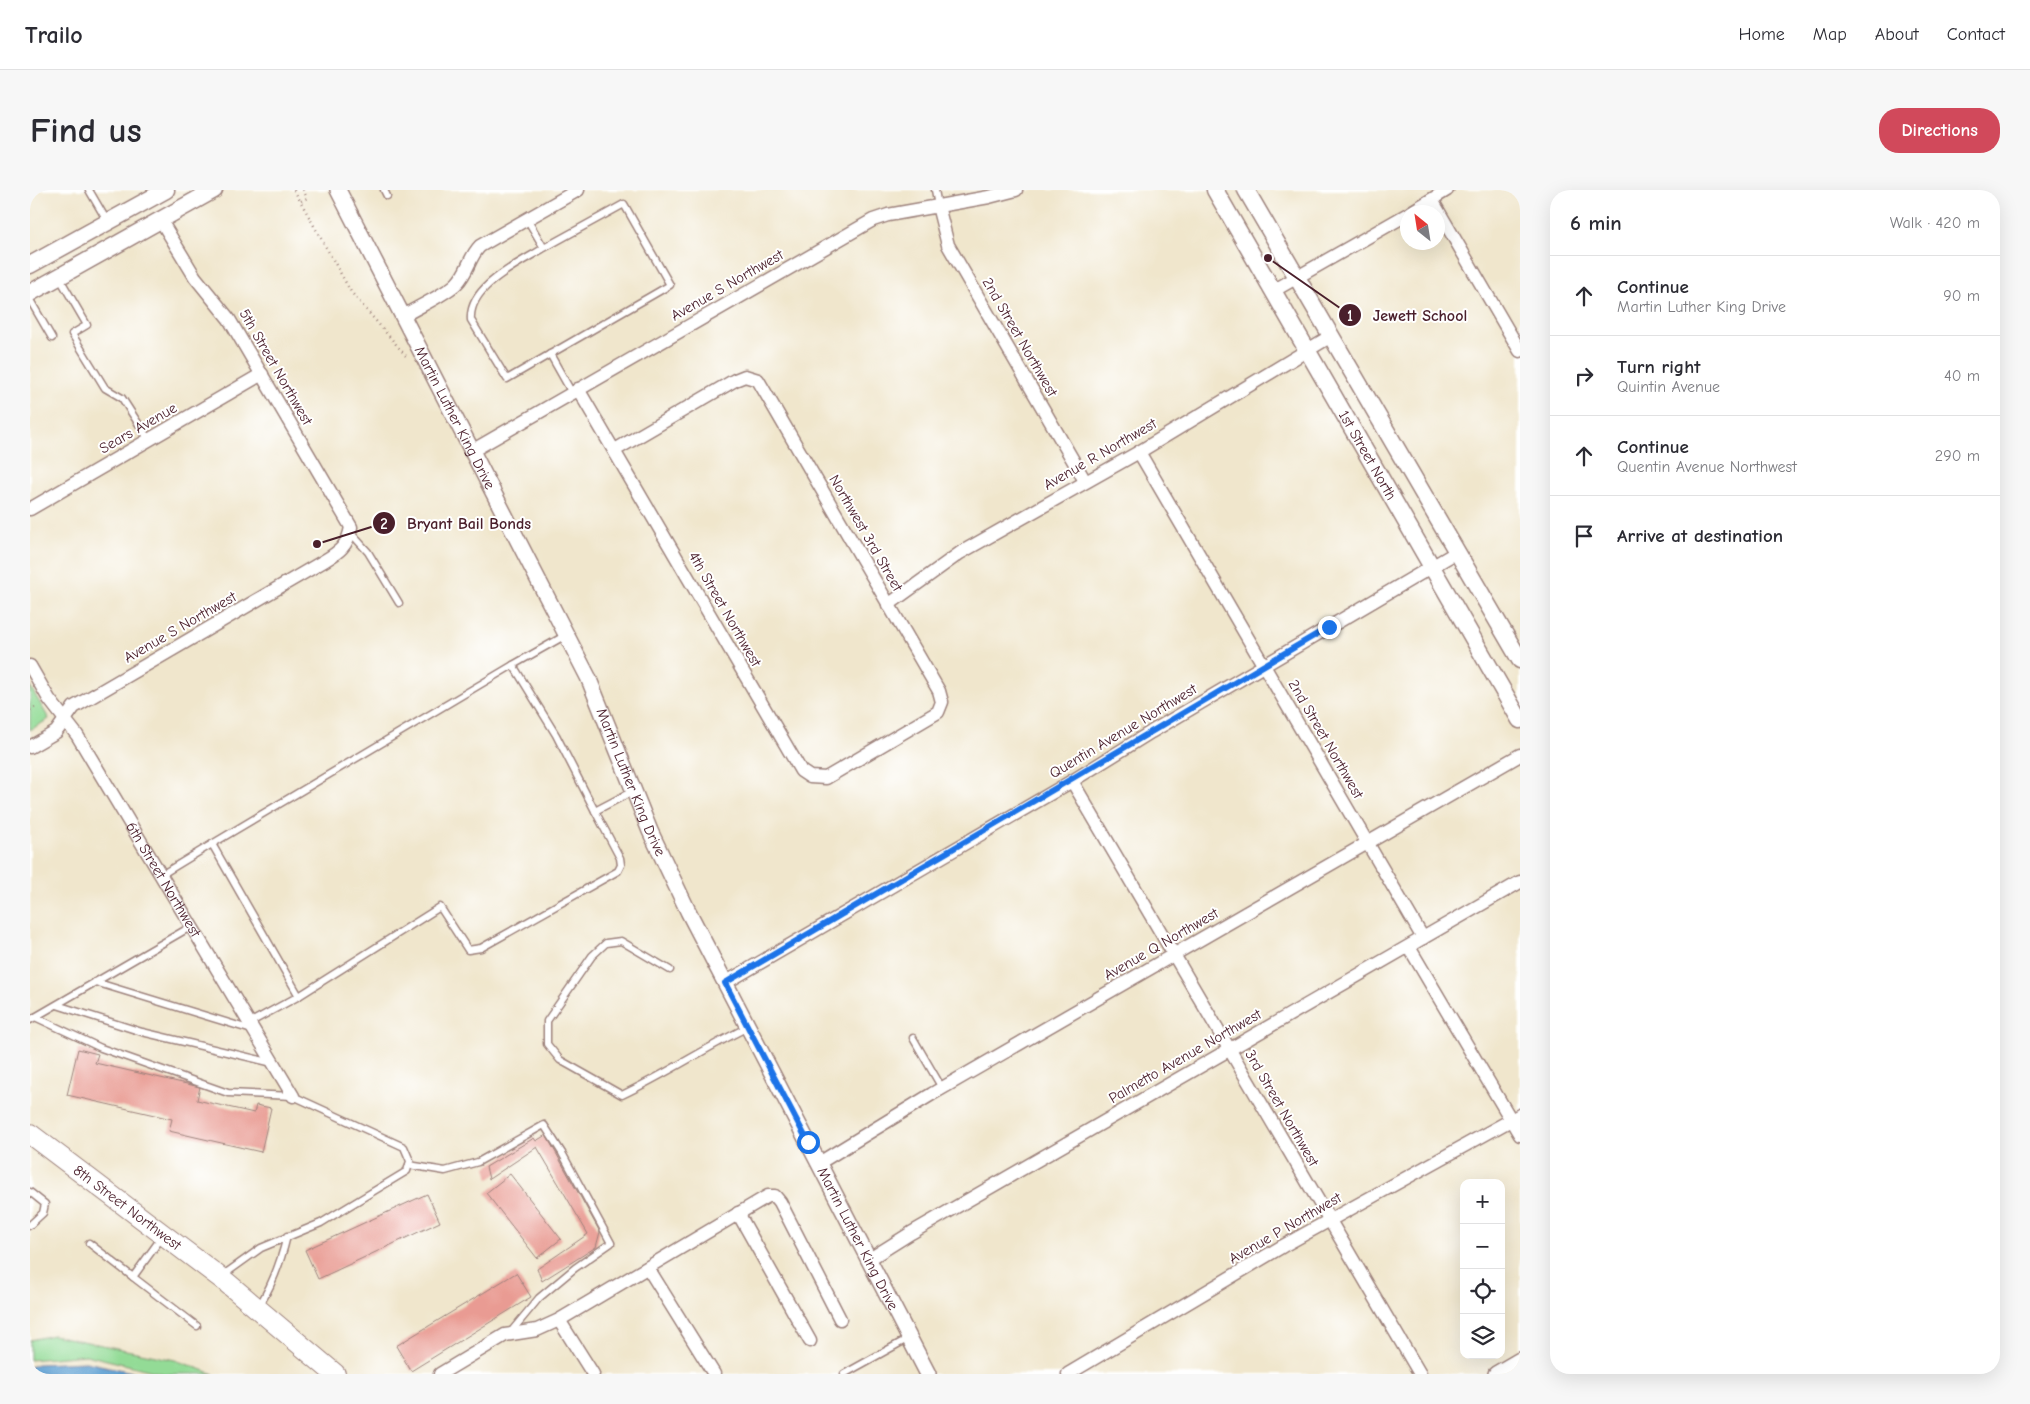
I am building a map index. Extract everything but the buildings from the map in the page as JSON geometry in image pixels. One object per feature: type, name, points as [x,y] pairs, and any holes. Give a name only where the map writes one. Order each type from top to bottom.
[{"type":"highway","name":"8th Street Northwest","points":[[30,1134],[223,1279]]},
{"type":"highway","points":[[223,1279],[335,1374]]},
{"type":"main road","points":[[30,265],[166,190]]},
{"type":"main road","points":[[30,293],[214,190]]},
{"type":"main road","name":"1st Street North","points":[[1214,190],[1520,720]]},
{"type":"main road","name":"1st Street North","points":[[1246,190],[1520,660]]},
{"type":"street","name":"Martin Luther King Drive","points":[[338,190],[470,452],[566,635],[606,717],[663,862],[928,1374]]},
{"type":"street","points":[[403,316],[456,285],[465,273],[472,255],[480,246],[578,190]]},
{"type":"street","name":"Avenue S Northwest","points":[[470,452],[873,220],[888,215],[1016,190]]},
{"type":"street","points":[[1423,205],[1447,190]]},
{"type":"street","points":[[1432,200],[1520,351]]},
{"type":"street","name":"2nd Street Northwest","points":[[938,206],[941,225],[948,246],[1086,481]]},
{"type":"street","points":[[1273,292],[1400,218]]},
{"type":"street","name":"5th Street Northwest","points":[[160,219],[195,277],[223,310],[262,374],[350,527],[350,535]]},
{"type":"street","name":"Avenue R Northwest","points":[[888,605],[960,553],[1139,452],[1331,336]]},
{"type":"street","name":"Sears Avenue","points":[[30,509],[262,374]]},
{"type":"street","name":"Northwest 3rd Street","points":[[615,450],[735,380],[745,376],[754,379],[764,389],[939,692],[942,702],[940,706]]},
{"type":"street","name":"4th Street Northwest","points":[[575,391],[615,450],[801,771],[813,778],[826,778],[920,724],[938,712],[940,706]]},
{"type":"street","name":"2nd Street Northwest","points":[[1139,452],[1423,938]]},
{"type":"street","name":"Avenue S Northwest","points":[[30,747],[56,732],[74,707],[342,550],[350,535]]},
{"type":"street","name":"Quentin Avenue Northwest","points":[[725,983],[1072,781],[1432,565],[1457,552]]},
{"type":"street","name":"6th Street Northwest","points":[[30,666],[49,699],[77,735],[293,1096]]},
{"type":"street","name":"Avenue Q Northwest","points":[[819,1162],[942,1088],[1520,755]]},
{"type":"street","name":"3rd Street Northwest","points":[[1072,781],[1420,1374]]},
{"type":"street","name":"Palmetto Avenue Northwest","points":[[868,1260],[911,1233],[1520,882]]},
{"type":"street","points":[[1409,947],[1516,1117],[1520,1135]]},
{"type":"street","name":"Avenue P Northwest","points":[[1068,1374],[1329,1221],[1516,1117]]},
{"type":"street","points":[[440,1374],[509,1334],[537,1330],[559,1320],[768,1196],[775,1196],[780,1202],[840,1319]]},
{"type":"street","points":[[738,1213],[810,1341]]},
{"type":"street","points":[[648,1268],[714,1374]]},
{"type":"street","points":[[559,1320],[593,1374]]},
{"type":"street","points":[[1496,1374],[1520,1360]]},
{"type":"lane","points":[[89,190],[108,222]]},
{"type":"lane","points":[[935,190],[938,206]]},
{"type":"lane","points":[[624,204],[670,285],[507,380],[471,320],[471,313],[483,289],[496,277],[544,248],[624,204]]},
{"type":"lane","points":[[527,219],[544,248]]},
{"type":"lane","points":[[58,276],[86,325],[72,334],[105,388],[122,398],[149,440]]},
{"type":"lane","points":[[30,300],[52,338]]},
{"type":"lane","points":[[550,354],[575,391]]},
{"type":"lane","points":[[350,535],[368,552],[399,603]]},
{"type":"lane","points":[[161,875],[566,635]]},
{"type":"lane","points":[[95,982],[251,1027],[440,906],[468,950],[481,948],[618,871],[621,865],[620,858],[556,735],[513,665]]},
{"type":"lane","points":[[594,811],[634,791]]},
{"type":"lane","points":[[212,844],[299,996]]},
{"type":"lane","points":[[33,1019],[192,926]]},
{"type":"lane","points":[[670,970],[621,941],[606,943],[592,956],[547,1021],[547,1044],[560,1060],[622,1095],[658,1078],[718,1041],[748,1027]]},
{"type":"lane","points":[[57,1005],[142,1032],[273,1063]]},
{"type":"lane","points":[[33,1019],[101,1048],[228,1093],[293,1096],[404,1147],[410,1161],[407,1171],[321,1223],[262,1248],[223,1279]]},
{"type":"lane","points":[[913,1038],[942,1088]]},
{"type":"lane","points":[[409,1165],[445,1171],[478,1162],[544,1125],[562,1153],[611,1243],[575,1268],[539,1298],[509,1334]]},
{"type":"lane","points":[[30,1192],[46,1204],[43,1213],[30,1224]]},
{"type":"lane","points":[[134,1277],[164,1234]]},
{"type":"lane","points":[[258,1308],[269,1291],[282,1258],[287,1236]]},
{"type":"lane","points":[[89,1243],[197,1326]]},
{"type":"lane","points":[[844,1374],[909,1338]]},
{"type":"path","points":[[294,190],[350,292],[410,361]]},
{"type":"path","points":[[300,202],[307,198],[303,190]]},
{"type":"path","points":[[30,710],[39,705]]},
{"type":"green space","points":[[30,686],[49,719],[30,730]]},
{"type":"green space","points":[[53,1335],[175,1360],[214,1374],[165,1374],[86,1355],[30,1360],[30,1340]]},
{"type":"water","points":[[86,1362],[142,1374],[30,1374],[30,1367],[37,1364]]},
{"type":"place","name":"Jewett School","points":[[1268,258]]},
{"type":"place","name":"Bryant Bail Bonds","points":[[317,544]]},
{"type":"route","points":[[808,1142],[725,983],[1072,781],[1329,627]]}]
